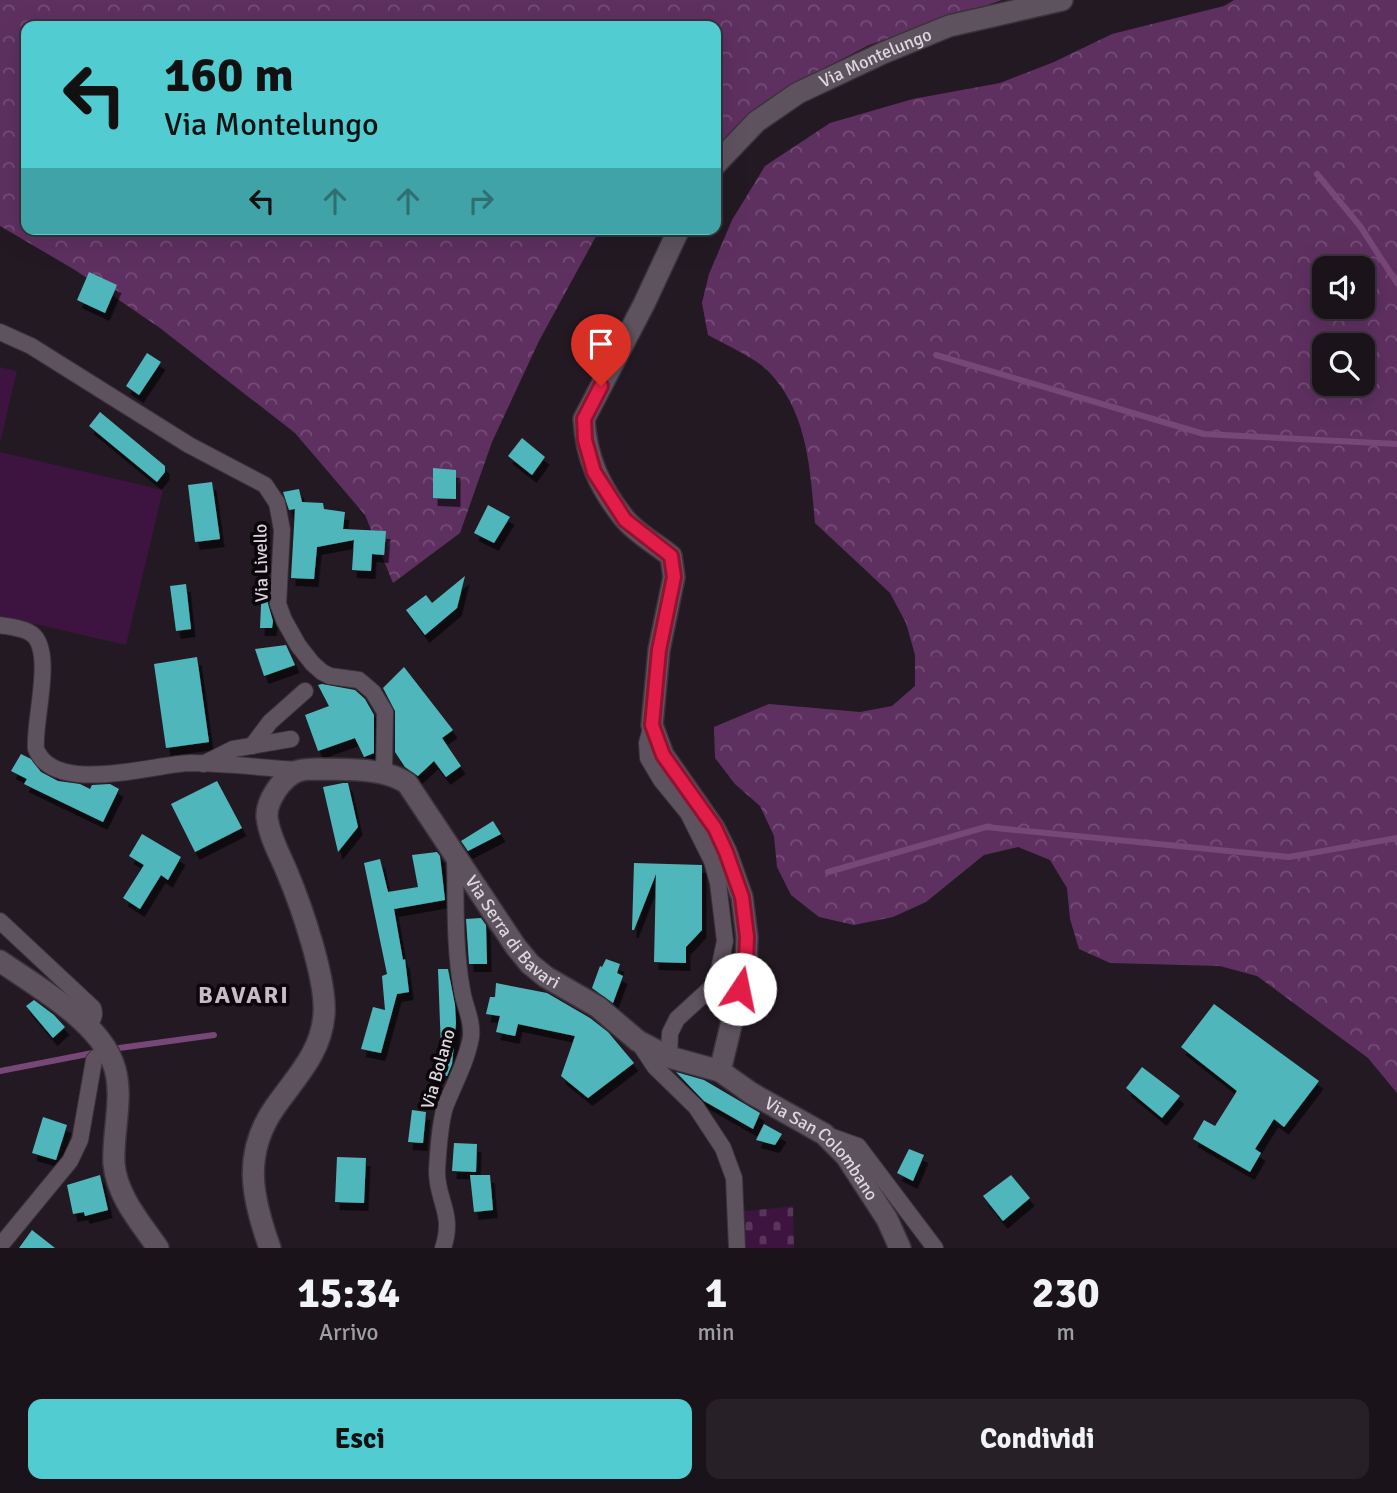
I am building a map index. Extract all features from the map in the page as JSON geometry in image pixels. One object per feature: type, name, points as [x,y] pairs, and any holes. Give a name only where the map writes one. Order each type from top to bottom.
[{"type":"street","name":"Via Montelungo","points":[[721,159],[756,122],[798,93],[949,26],[1062,0]]},
{"type":"street","points":[[669,1057],[670,1033],[677,1019],[714,985],[719,974],[725,941],[718,883],[712,861],[688,813],[661,780],[648,758],[647,743],[652,725],[659,650],[674,577],[671,556],[625,520],[594,472],[585,440],[584,419],[644,304],[676,235]]},
{"type":"street","name":"Via Livello","points":[[0,332],[31,346],[190,445],[265,485],[277,503],[282,530],[278,604],[284,620],[312,663],[321,672],[359,680],[373,692],[385,712],[384,772]]},
{"type":"street","points":[[0,625],[30,632],[38,642],[42,662],[35,743],[38,755],[54,768],[103,775],[189,763],[384,772]]},
{"type":"street","points":[[252,746],[270,722],[305,691]]},
{"type":"street","points":[[652,725],[663,755],[715,828],[742,897],[747,937],[746,963],[720,1071]]},
{"type":"street","points":[[203,764],[233,749],[290,739]]},
{"type":"street","points":[[270,1248],[253,1194],[254,1156],[259,1138],[274,1108],[314,1053],[324,1019],[325,1003],[312,944],[267,816],[273,796],[287,778],[299,770]]},
{"type":"street","name":"Via Serra di Bavari","points":[[384,772],[407,783],[530,964],[546,977],[598,1007],[638,1041],[669,1057],[720,1071]]},
{"type":"street","name":"Via Bolano","points":[[443,1248],[447,1211],[437,1172],[444,1110],[459,1076],[471,1036],[470,1019],[462,990],[455,857]]},
{"type":"street","points":[[0,921],[93,1008],[94,1018],[88,1026]]},
{"type":"street","points":[[0,961],[71,1009],[110,1055],[117,1087],[114,1155],[116,1176],[124,1198],[158,1248]]},
{"type":"street","points":[[638,1041],[655,1067],[696,1107],[723,1148],[734,1178],[737,1248]]},
{"type":"street","points":[[0,1246],[70,1161],[80,1140],[94,1060],[98,1056],[110,1055]]},
{"type":"street","name":"Via San Colombano","points":[[720,1071],[751,1093],[824,1134],[846,1156],[887,1219],[900,1248]]},
{"type":"street","points":[[824,1134],[858,1146],[935,1248]]},
{"type":"green space","points":[[0,0],[1002,0],[869,45],[791,86],[721,147],[721,21],[21,21],[21,235],[597,235],[539,341],[492,442],[460,533],[393,583],[365,515],[295,433],[160,328],[75,270],[0,226]]},
{"type":"green space","points":[[1234,0],[1397,0],[1397,1093],[1368,1058],[1257,976],[1220,966],[1110,963],[1079,949],[1070,919],[1067,888],[1050,860],[1018,847],[984,855],[926,902],[893,917],[854,925],[819,917],[791,895],[777,867],[774,836],[760,806],[735,784],[715,758],[714,727],[769,704],[860,712],[892,706],[915,686],[915,655],[906,623],[890,593],[815,523],[805,442],[792,404],[768,371],[708,335],[702,303],[709,274],[732,220],[765,166],[830,123],[913,99],[1000,83],[1054,62],[1112,34],[1224,6]]},
{"type":"green space","points":[[0,367],[17,371],[0,443]]},
{"type":"green space","points":[[0,452],[163,490],[126,645],[0,616]]},
{"type":"green space","points":[[793,1206],[794,1248],[740,1248],[738,1212]]},
{"type":"building","points":[[89,272],[117,285],[105,313],[77,300]]},
{"type":"building","points":[[147,353],[161,362],[139,395],[126,386]]},
{"type":"building","points":[[100,412],[165,466],[165,472],[157,482],[89,426]]},
{"type":"building","points":[[522,438],[545,457],[532,475],[508,456]]},
{"type":"building","points":[[433,468],[456,470],[456,499],[433,498]]},
{"type":"building","points":[[212,482],[220,539],[195,542],[188,485]]},
{"type":"building","points":[[299,489],[302,502],[323,503],[324,509],[345,512],[343,529],[386,531],[384,555],[372,554],[371,571],[352,570],[354,540],[317,547],[314,579],[291,578],[295,509],[289,510],[283,492]]},
{"type":"building","points":[[488,505],[510,517],[494,543],[474,533]]},
{"type":"building","points":[[465,576],[457,608],[425,635],[406,610],[426,595],[432,603]]},
{"type":"building","points":[[262,583],[269,583],[268,604],[273,621],[272,628],[260,628]]},
{"type":"building","points":[[186,584],[191,629],[176,631],[170,586]]},
{"type":"building","points":[[286,645],[295,665],[264,676],[255,649]]},
{"type":"building","points":[[197,657],[209,742],[166,748],[154,664]]},
{"type":"building","points":[[404,667],[453,730],[442,738],[461,766],[446,777],[434,761],[418,776],[405,767],[395,752],[395,711],[383,688]]},
{"type":"building","points":[[318,685],[355,690],[365,699],[374,715],[374,753],[364,757],[355,738],[318,751],[305,715],[329,706]]},
{"type":"building","points":[[21,754],[31,759],[41,772],[58,781],[80,784],[90,789],[92,785],[110,784],[119,789],[103,822],[24,784],[27,779],[11,771]]},
{"type":"building","points":[[217,781],[242,828],[195,852],[171,804]]},
{"type":"building","points":[[348,783],[358,827],[338,852],[323,787]]},
{"type":"building","points":[[493,821],[501,834],[468,851],[461,841]]},
{"type":"building","points":[[142,834],[181,857],[168,880],[161,875],[140,909],[123,898],[144,865],[129,856]]},
{"type":"building","points":[[437,852],[440,856],[445,900],[394,909],[409,992],[397,994],[381,1053],[361,1049],[373,1007],[385,1010],[382,976],[387,974],[364,863],[380,859],[388,892],[418,887],[412,855]]},
{"type":"building","points":[[634,863],[702,865],[702,930],[686,947],[686,963],[654,962],[656,874],[632,930]]},
{"type":"building","points":[[481,918],[486,925],[487,964],[469,964],[466,919]]},
{"type":"building","points":[[606,959],[620,964],[617,973],[623,976],[613,1003],[592,988],[600,966],[602,967]]},
{"type":"building","points":[[438,969],[448,969],[455,1005],[452,1064],[447,1076],[442,1076]]},
{"type":"building","points":[[496,983],[547,993],[608,1032],[634,1063],[588,1098],[561,1076],[575,1036],[518,1024],[515,1036],[496,1032],[500,1016],[486,1014],[490,997],[495,997]]},
{"type":"building","points":[[34,1000],[65,1027],[53,1038],[26,1006]]},
{"type":"building","points":[[1214,1004],[1319,1081],[1284,1127],[1274,1119],[1255,1149],[1261,1153],[1250,1172],[1193,1139],[1204,1120],[1215,1126],[1237,1091],[1181,1047]]},
{"type":"building","points":[[1142,1067],[1180,1096],[1162,1118],[1126,1088]]},
{"type":"building","points":[[676,1072],[704,1080],[760,1113],[753,1129],[704,1101]]},
{"type":"building","points":[[412,1110],[426,1112],[423,1143],[408,1142]]},
{"type":"building","points":[[43,1117],[67,1125],[56,1160],[32,1153]]},
{"type":"building","points":[[764,1124],[782,1134],[775,1145],[756,1140]]},
{"type":"building","points":[[454,1143],[477,1144],[476,1172],[452,1171]]},
{"type":"building","points":[[909,1149],[924,1155],[913,1181],[897,1173]]},
{"type":"building","points":[[337,1157],[366,1158],[364,1203],[335,1202]]},
{"type":"building","points":[[100,1175],[108,1210],[85,1216],[84,1212],[73,1214],[67,1185]]},
{"type":"building","points":[[470,1175],[490,1175],[493,1210],[474,1212]]},
{"type":"building","points":[[1011,1175],[1030,1198],[1003,1221],[983,1196]]},
{"type":"building","points":[[32,1230],[55,1248],[19,1248]]},
{"type":"waterway","points":[[1317,174],[1360,226],[1397,283]]},
{"type":"waterway","points":[[936,355],[1204,434],[1397,444]]},
{"type":"waterway","points":[[828,872],[986,827],[1289,857],[1397,838]]},
{"type":"waterway","points":[[112,1049],[214,1035]]},
{"type":"waterway","points":[[0,1071],[98,1052]]},
{"type":"district","name":"BAVARI","points":[[244,995]]},
{"type":"route","points":[[601,386],[584,419],[585,440],[594,472],[625,520],[671,556],[674,577],[659,650],[652,725],[663,755],[715,828],[742,897],[747,937],[746,963],[740,989]]}]
